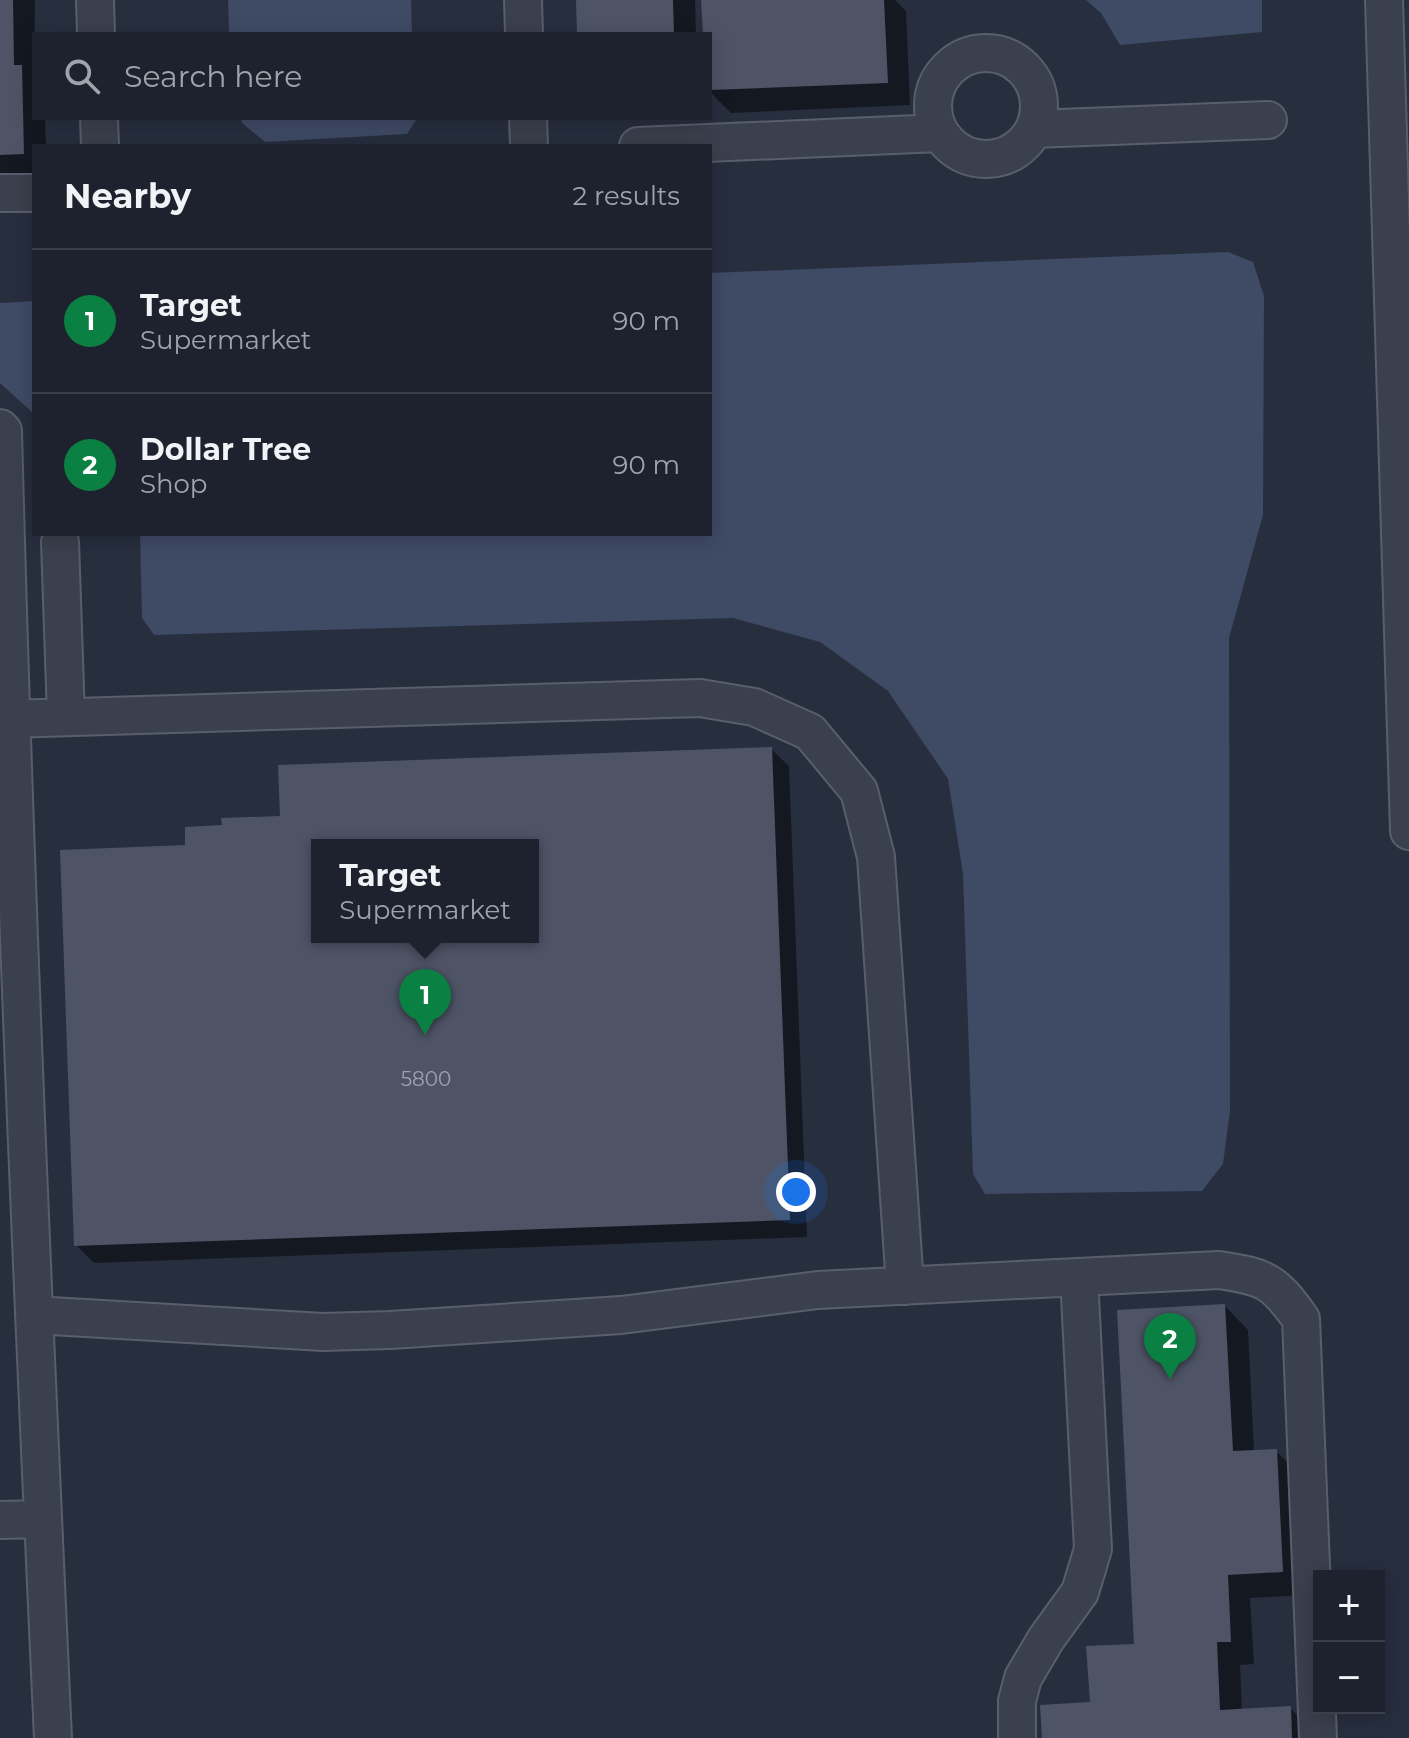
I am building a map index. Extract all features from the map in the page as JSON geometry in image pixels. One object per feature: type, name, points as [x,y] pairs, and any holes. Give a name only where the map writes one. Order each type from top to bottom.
[{"type":"street","points":[[95,0],[96,32]]},
{"type":"street","points":[[523,0],[524,32]]},
{"type":"street","points":[[1384,0],[1409,831]]},
{"type":"street","points":[[984,53],[1002,55],[1018,63],[1031,76],[1038,93],[1039,111],[1034,129],[1025,142],[997,158],[980,159],[964,154],[951,146],[940,133],[934,116],[933,98],[939,80],[951,66],[966,57],[984,53]]},
{"type":"street","points":[[99,120],[100,144]]},
{"type":"street","points":[[528,120],[529,144]]},
{"type":"street","points":[[1034,129],[1268,120]]},
{"type":"street","points":[[684,144],[940,133]]},
{"type":"street","points":[[0,193],[32,193]]},
{"type":"street","points":[[0,428],[3,431],[3,719],[14,1209],[34,1315],[53,1738]]},
{"type":"street","points":[[60,542],[66,717]]},
{"type":"street","points":[[3,719],[700,698],[754,707],[810,732],[859,791],[876,857],[905,1286]]},
{"type":"street","points":[[34,1315],[323,1332],[390,1330],[574,1320],[818,1290],[1219,1270],[1250,1275],[1280,1290],[1301,1319],[1318,1738]]},
{"type":"street","points":[[1017,1738],[1017,1701],[1023,1678],[1080,1592],[1093,1549],[1079,1277]]},
{"type":"street","points":[[0,1520],[43,1519]]},
{"type":"water","points":[[228,0],[411,0],[412,32],[229,32]]},
{"type":"water","points":[[1086,0],[1262,0],[1262,32],[1120,45],[1101,13]]},
{"type":"water","points":[[241,120],[416,120],[407,134],[265,142]]},
{"type":"water","points":[[1228,252],[1253,262],[1264,296],[1263,515],[1229,638],[1230,1111],[1223,1164],[1202,1191],[985,1194],[973,1174],[963,874],[948,779],[888,691],[820,642],[733,618],[154,635],[142,618],[140,536],[712,536],[712,273]]},
{"type":"water","points":[[32,301],[32,412],[0,383],[0,303]]},
{"type":"building","points":[[0,0],[13,0],[14,65],[22,65],[24,154],[0,155]]},
{"type":"building","points":[[576,0],[673,0],[674,32],[577,32]]},
{"type":"building","points":[[701,0],[884,0],[888,83],[712,90],[712,32],[703,32]]},
{"type":"building","points":[[772,747],[790,1220],[74,1246],[60,850],[185,845],[185,827],[222,825],[221,818],[280,816],[278,765]]},
{"type":"building","points":[[1225,1304],[1233,1451],[1277,1449],[1283,1572],[1228,1575],[1231,1642],[1217,1642],[1220,1710],[1291,1706],[1292,1738],[1042,1738],[1040,1705],[1090,1702],[1086,1646],[1134,1644],[1117,1310]]},
{"type":"place","name":"Target","points":[[425,1035]]},
{"type":"place","name":"Dollar Tree","points":[[1170,1379]]}]
